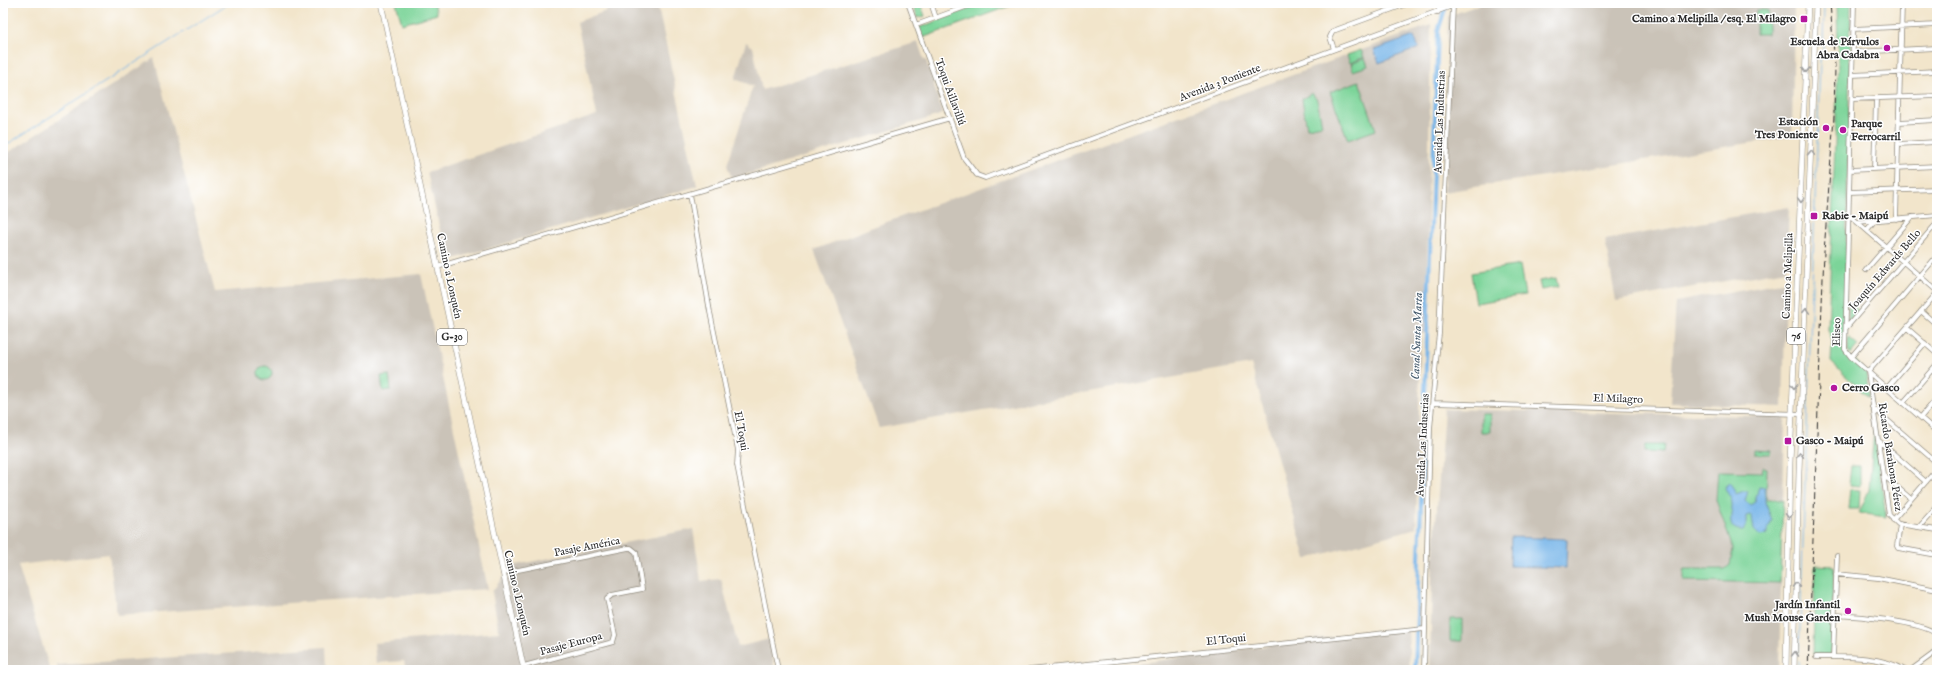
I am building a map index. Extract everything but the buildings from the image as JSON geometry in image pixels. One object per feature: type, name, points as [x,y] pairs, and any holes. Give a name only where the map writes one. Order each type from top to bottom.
[{"type":"main road","name":"Camino a Lonquén","points":[[381,3],[524,668]]},
{"type":"main road","name":"Camino a Melipilla","points":[[1786,670],[1790,470],[1808,3]]},
{"type":"main road","name":"Camino a Melipilla","points":[[1794,670],[1816,3]]},
{"type":"main road","points":[[1799,246],[1808,246]]},
{"type":"main road","points":[[1798,283],[1807,283]]},
{"type":"main road","points":[[1794,364],[1803,365]]},
{"type":"street","name":"Toqui Aillavillú","points":[[908,3],[967,164],[977,175],[985,178]]},
{"type":"street","points":[[931,3],[936,18]]},
{"type":"street","points":[[916,25],[976,3]]},
{"type":"street","points":[[1334,49],[1330,37],[1333,31],[1409,3]]},
{"type":"street","points":[[1440,3],[1440,11]]},
{"type":"street","name":"Avenida 3 Poniente","points":[[985,178],[1198,101],[1460,3]]},
{"type":"street","name":"Eliseo","points":[[1854,3],[1845,349],[1850,356],[1937,432]]},
{"type":"street","points":[[1896,219],[1902,3]]},
{"type":"street","name":"Avenida Las Industrias","points":[[1424,670],[1422,630],[1428,567],[1430,429],[1434,403],[1444,238],[1453,5]]},
{"type":"street","points":[[1853,29],[1937,25]]},
{"type":"street","points":[[1853,52],[1937,48]]},
{"type":"street","points":[[1852,75],[1937,71]]},
{"type":"street","points":[[1852,99],[1937,96]]},
{"type":"street","points":[[1874,169],[1876,98]]},
{"type":"street","points":[[437,267],[950,118]]},
{"type":"street","points":[[1899,122],[1937,120]]},
{"type":"street","points":[[1898,144],[1937,142]]},
{"type":"street","points":[[1850,170],[1937,166]]},
{"type":"street","points":[[1849,192],[1937,189]]},
{"type":"street","name":"El Toqui","points":[[690,194],[710,312],[738,450],[737,466],[778,670]]},
{"type":"street","points":[[1849,215],[1937,292],[1868,372]]},
{"type":"street","points":[[1857,222],[1937,215]]},
{"type":"street","points":[[1866,270],[1912,217]]},
{"type":"street","points":[[1867,230],[1875,220]]},
{"type":"street","name":"Joaquín Edwards Bello","points":[[1846,328],[1937,223]]},
{"type":"street","points":[[1850,356],[1937,256]]},
{"type":"street","points":[[1921,311],[1937,324]]},
{"type":"street","points":[[1907,328],[1937,354]]},
{"type":"street","points":[[1887,388],[1925,343]]},
{"type":"street","points":[[1904,403],[1937,364]]},
{"type":"street","name":"Ricardo Barahona Pérez","points":[[1868,372],[1887,511],[1893,520]]},
{"type":"street","points":[[1921,417],[1937,398]]},
{"type":"street","name":"El Milagro","points":[[1434,403],[1802,414]]},
{"type":"street","points":[[1872,407],[1937,463]]},
{"type":"street","points":[[1877,440],[1926,482]]},
{"type":"street","points":[[1937,469],[1893,520],[1900,524],[1937,530]]},
{"type":"street","points":[[1883,475],[1911,499]]},
{"type":"street","points":[[1919,527],[1937,507]]},
{"type":"street","points":[[1900,524],[1898,548],[1937,555]]},
{"type":"street","name":"Pasaje América","points":[[503,573],[631,548],[636,552],[642,590]]},
{"type":"street","points":[[1833,657],[1837,556]]},
{"type":"street","points":[[1836,574],[1878,578],[1937,590]]},
{"type":"street","name":"Pasaje Europa","points":[[524,668],[613,642],[615,635],[607,601],[608,597],[642,590]]},
{"type":"street","points":[[1835,615],[1860,617],[1923,627],[1937,634]]},
{"type":"street","name":"El Toqui","points":[[1029,670],[1410,630],[1422,630]]},
{"type":"street","points":[[1911,670],[1937,651]]},
{"type":"street","points":[[1816,657],[1882,661],[1905,670]]},
{"type":"shaded area","points":[[619,3],[657,3],[697,186],[447,261],[427,172],[597,115],[577,22],[606,11],[611,6]]},
{"type":"shaded area","points":[[1484,3],[1794,3],[1792,136],[1444,192],[1448,16]]},
{"type":"shaded area","points":[[1431,25],[1426,333],[1421,334],[1416,528],[1306,559],[1251,364],[879,428],[814,250],[873,227]]},
{"type":"shaded area","points":[[746,42],[753,47],[762,90],[918,42],[924,60],[926,60],[943,114],[732,179],[727,165],[753,86],[735,79]]},
{"type":"shaded area","points":[[154,58],[215,292],[421,274],[488,589],[117,615],[109,554],[18,565],[50,670],[3,670],[3,156]]},
{"type":"shaded area","points":[[1789,207],[1786,270],[1616,301],[1605,240]]},
{"type":"shaded area","points":[[1786,281],[1783,407],[1670,403],[1676,302]]},
{"type":"shaded area","points":[[1444,409],[1785,417],[1779,670],[1430,670],[1432,578]]},
{"type":"shaded area","points":[[693,529],[701,581],[721,579],[738,647],[769,639],[775,670],[406,670],[404,661],[376,663],[374,643],[499,632],[492,592],[511,566]]},
{"type":"shaded area","points":[[1408,629],[1410,670],[1091,670],[1315,639]]},
{"type":"shaded area","points":[[326,647],[327,670],[58,670],[57,665]]},
{"type":"green space","points":[[396,3],[434,3],[437,14],[402,24]]},
{"type":"green space","points":[[911,3],[920,3],[925,16],[918,18]]},
{"type":"green space","points":[[985,3],[1018,3],[922,38],[918,28]]},
{"type":"green space","points":[[1837,3],[1851,3],[1844,350],[1866,372],[1869,398],[1831,362],[1832,341],[1828,330],[1838,63]]},
{"type":"green space","points":[[1756,10],[1768,10],[1768,34],[1756,34]]},
{"type":"green space","points":[[1361,50],[1364,57],[1350,63],[1347,55]]},
{"type":"green space","points":[[1365,58],[1368,66],[1353,71],[1351,64]]},
{"type":"green space","points":[[1359,81],[1376,130],[1348,140],[1330,92]]},
{"type":"green space","points":[[1312,93],[1317,100],[1322,125],[1307,128],[1302,99]]},
{"type":"green space","points":[[1520,265],[1525,295],[1476,303],[1471,273]]},
{"type":"green space","points":[[1556,278],[1558,287],[1541,290],[1539,281]]},
{"type":"green space","points":[[1849,302],[1859,311],[1848,322]]},
{"type":"green space","points":[[1848,337],[1858,345],[1851,354],[1848,351]]},
{"type":"green space","points":[[265,366],[270,368],[272,373],[270,378],[265,380],[260,378],[258,373],[260,368]]},
{"type":"green space","points":[[389,375],[391,390],[383,391],[381,376]]},
{"type":"green space","points":[[1481,414],[1490,414],[1490,432],[1481,432]]},
{"type":"green space","points":[[1874,430],[1886,517],[1859,513],[1869,490]]},
{"type":"green space","points":[[1645,445],[1664,445],[1663,453],[1644,452]]},
{"type":"green space","points":[[1754,449],[1772,450],[1771,454],[1754,454]]},
{"type":"green space","points":[[1851,466],[1860,466],[1860,486],[1849,485]]},
{"type":"green space","points":[[1763,467],[1767,468],[1766,500],[1783,500],[1780,583],[1684,581],[1684,569],[1725,569],[1730,565],[1733,549],[1716,500],[1718,471],[1762,472]]},
{"type":"green space","points":[[1850,489],[1860,490],[1859,509],[1848,509]]},
{"type":"green space","points":[[1815,565],[1834,566],[1831,654],[1813,654]]},
{"type":"green space","points":[[1450,619],[1462,619],[1462,641],[1450,641]]},
{"type":"water","points":[[1414,36],[1419,48],[1379,63],[1374,50]]},
{"type":"water","points":[[1730,483],[1736,494],[1748,491],[1745,501],[1750,505],[1755,502],[1759,486],[1765,487],[1765,502],[1772,520],[1766,535],[1760,536],[1754,530],[1752,517],[1750,515],[1746,516],[1746,527],[1743,531],[1733,528],[1731,525],[1732,502],[1725,487]]},
{"type":"water","points":[[1511,537],[1567,539],[1566,568],[1510,566]]},
{"type":"waterway","points":[[3,147],[229,3]]},
{"type":"waterway","name":"Canal Santa Marta","points":[[1415,670],[1438,31],[1447,3]]},
{"type":"waterway","points":[[1799,653],[1820,61],[1823,50],[1824,3]]},
{"type":"waterway","points":[[1799,661],[1799,670]]},
{"type":"railway","points":[[1808,670],[1824,252],[1834,117],[1835,66],[1830,3]]},
{"type":"place","name":"Camino a Melipilla / esq. El Milagro","points":[[1804,19]]},
{"type":"place","name":"Escuela de Párvulos Abra Cadabra","points":[[1887,48]]},
{"type":"place","name":"Estación Tres Poniente","points":[[1826,128]]},
{"type":"place","name":"Parque Ferrocarril","points":[[1843,130]]},
{"type":"place","name":"Rabie - Maipú","points":[[1814,216]]},
{"type":"place","name":"Cerro Gasco","points":[[1834,388]]},
{"type":"place","name":"Gasco - Maipú","points":[[1788,441]]},
{"type":"place","name":"Jardín Infantil Mush Mouse Garden","points":[[1848,611]]}]
